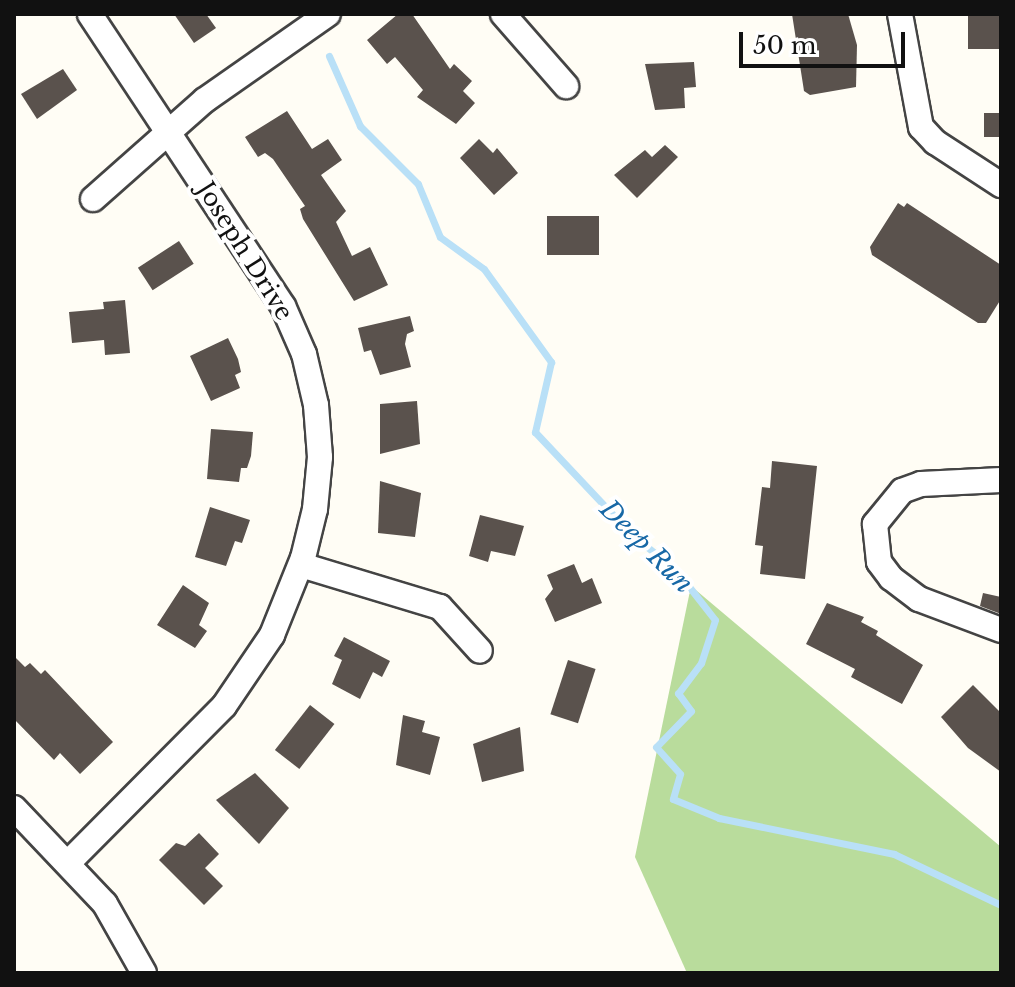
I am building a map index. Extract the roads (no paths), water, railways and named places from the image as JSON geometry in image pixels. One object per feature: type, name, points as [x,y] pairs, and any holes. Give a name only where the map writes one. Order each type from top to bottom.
[{"type":"street","name":"Joseph Drive","points":[[68,863],[224,706],[272,635],[301,565],[315,509],[320,457],[316,405],[304,354],[256,261],[90,14]]},
{"type":"street","points":[[93,199],[167,131],[328,14]]},
{"type":"street","points":[[503,14],[566,86]]},
{"type":"street","points":[[900,14],[921,127],[935,142],[1001,185]]},
{"type":"street","points":[[1001,480],[921,484],[902,491],[875,524],[879,562],[891,578],[919,599],[1001,630]]},
{"type":"street","points":[[301,565],[440,607],[480,651]]},
{"type":"street","points":[[14,808],[68,863],[126,935],[144,973]]},
{"type":"waterway","name":"Deep Run","points":[[329,56],[360,126],[418,184],[440,237],[484,269],[551,362],[535,432],[631,534],[676,570],[715,620],[701,663],[678,693],[691,711],[656,747],[680,774],[673,799],[719,818],[894,854],[1001,905]]}]
